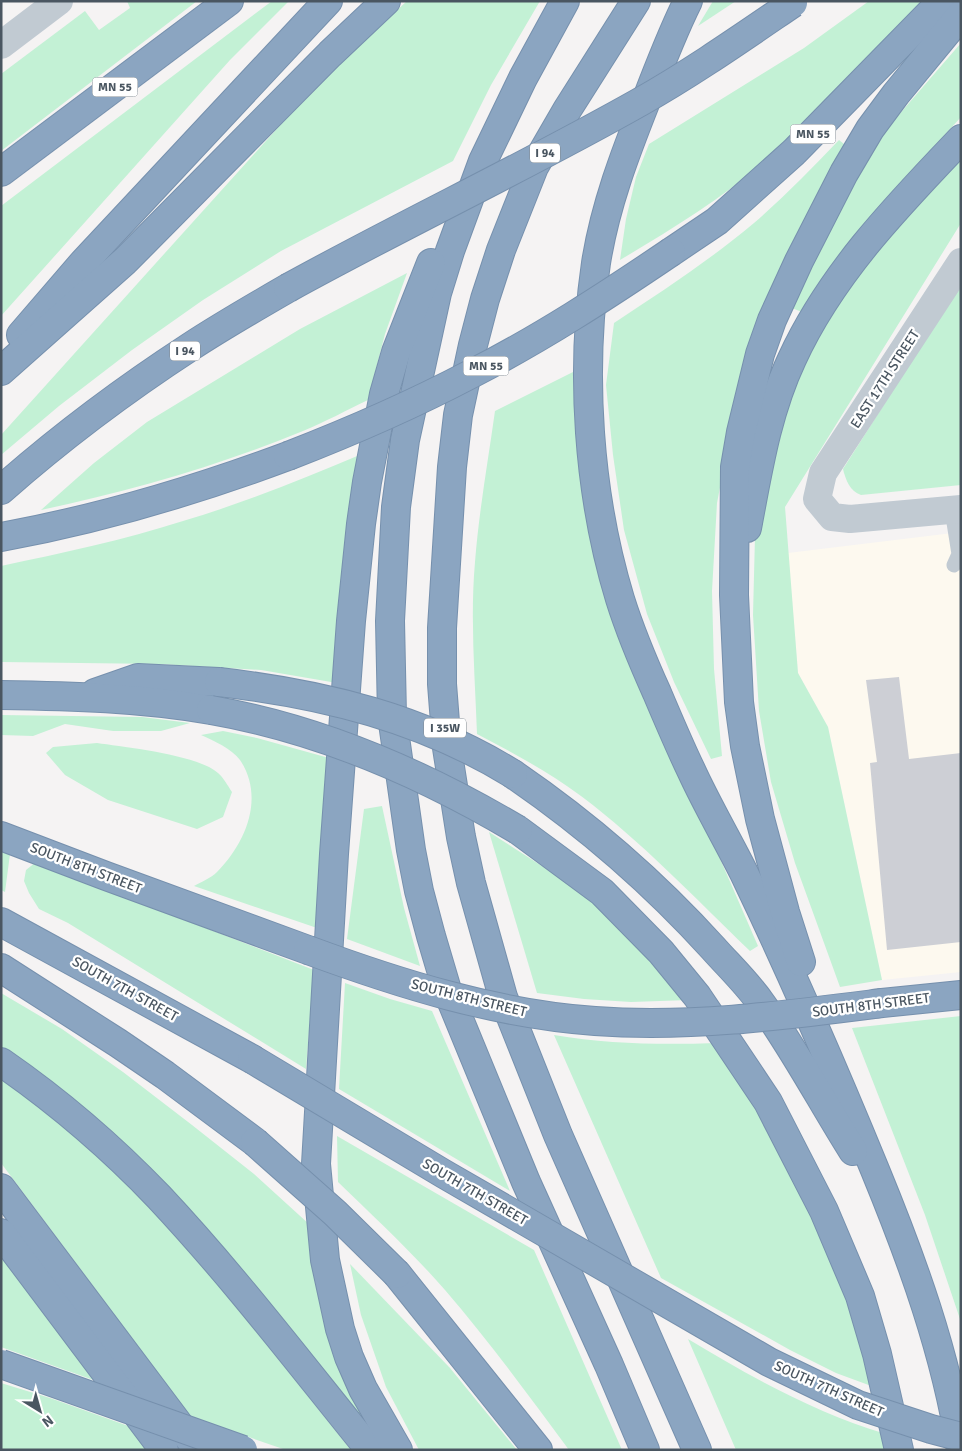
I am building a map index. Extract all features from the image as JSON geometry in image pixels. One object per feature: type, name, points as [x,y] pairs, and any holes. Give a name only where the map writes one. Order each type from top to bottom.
[{"type":"highway","name":"MN 55","points":[[1,172],[229,1]]},
{"type":"highway","points":[[1,357],[83,263],[328,1]]},
{"type":"highway","points":[[1,371],[125,261],[330,54],[386,1]]},
{"type":"highway","points":[[565,1],[523,78],[483,161],[448,259],[420,366],[405,440],[396,507],[390,621],[392,716],[411,850],[419,891],[447,990],[526,1182],[644,1450]]},
{"type":"highway","name":"I 35W","points":[[636,1],[567,110],[534,167],[501,250],[485,299],[458,415],[452,467],[442,628],[442,684],[447,748],[461,838],[473,892],[503,997],[558,1135],[697,1450]]},
{"type":"highway","points":[[688,1],[666,49],[619,170],[596,263],[591,316],[589,415],[592,464],[599,508],[612,571],[633,637],[692,772],[744,873],[836,1073],[895,1218],[924,1298],[956,1419],[961,1450]]},
{"type":"highway","name":"MN 55","points":[[1,537],[155,502],[288,456],[348,432],[471,374],[548,331],[616,289],[717,221],[794,152],[942,1]]},
{"type":"highway","name":"I 94","points":[[1,490],[87,421],[190,347],[288,288],[642,101],[795,2]]},
{"type":"highway","points":[[836,1073],[785,912],[760,820],[745,746],[738,702],[734,595],[735,467],[760,354],[772,320],[799,261],[844,173],[870,129],[896,94],[961,15]]},
{"type":"highway","points":[[398,1450],[363,1389],[349,1357],[340,1328],[325,1260],[316,1164],[332,883],[351,621],[367,482],[384,394],[396,352],[475,158],[506,94],[542,44]]},
{"type":"highway","points":[[734,595],[771,414],[803,336],[830,291],[861,250],[910,192],[961,140]]},
{"type":"highway","points":[[86,696],[138,678],[219,682],[299,693],[376,712],[463,745],[513,774],[567,813],[657,892],[742,979],[788,1044],[895,1218]]},
{"type":"highway","points":[[1,696],[86,696],[180,704],[287,726],[358,750],[419,776],[454,794],[518,830],[602,892],[651,940],[678,971],[697,996],[768,1102],[824,1211],[860,1296],[877,1354],[899,1450]]},
{"type":"highway","name":"SOUTH 8TH STREET","points":[[1,836],[370,973],[487,1005],[567,1018],[625,1022],[702,1021],[776,1016],[961,995]]},
{"type":"highway","name":"SOUTH 7TH STREET","points":[[1,922],[252,1059],[444,1174],[768,1362],[858,1405],[961,1437]]},
{"type":"highway","points":[[1,968],[165,1075],[255,1142],[335,1212],[397,1274],[538,1450]]},
{"type":"highway","points":[[1,1062],[44,1094],[98,1139],[158,1197],[218,1264],[370,1450]]},
{"type":"highway","points":[[1,1188],[198,1450]]},
{"type":"highway","points":[[1,1233],[164,1450]]},
{"type":"highway","points":[[1,1364],[243,1450]]},
{"type":"street","points":[[1,45],[59,1]]},
{"type":"street","name":"EAST 17TH STREET","points":[[957,509],[850,520],[832,517],[818,499],[823,474],[961,262]]},
{"type":"lane","points":[[954,565],[959,554],[957,509]]},
{"type":"shaded area","points":[[961,532],[961,972],[882,980],[828,727],[798,673],[788,553]]},
{"type":"green space","points":[[127,1],[197,1],[1,151],[1,74],[85,11],[99,30],[130,8]]},
{"type":"green space","points":[[272,1],[289,1],[230,60],[1,316],[1,206]]},
{"type":"green space","points":[[407,1],[540,1],[491,85],[453,161],[281,251],[203,300],[132,350],[59,406],[1,455],[1,435],[283,122],[356,48]]},
{"type":"green space","points":[[713,1],[736,1],[698,26]]},
{"type":"green space","points":[[869,1],[929,1],[814,115],[757,168],[700,210],[620,260],[626,219],[636,177],[649,144],[804,48]]},
{"type":"green space","points":[[961,43],[961,117],[871,216],[834,263],[802,312],[789,307],[859,171],[890,125]]},
{"type":"green space","points":[[839,140],[849,148],[732,426],[717,503],[712,591],[714,669],[722,756],[711,759],[674,682],[647,614],[624,530],[613,455],[606,385],[614,323],[737,237],[776,203]]},
{"type":"green space","points":[[961,156],[961,223],[785,507],[798,673],[828,727],[882,980],[840,987],[795,863],[771,782],[759,711],[753,615],[755,536],[788,393],[820,328],[862,260]]},
{"type":"green space","points":[[407,273],[385,334],[368,400],[311,427],[239,455],[141,486],[41,510],[94,463],[147,422],[300,329]]},
{"type":"green space","points":[[961,286],[961,485],[861,495],[849,485],[843,469]]},
{"type":"green space","points":[[581,368],[654,707],[758,946],[750,951],[668,871],[603,813],[556,779],[477,734],[473,648],[475,562],[495,411]]},
{"type":"green space","points":[[362,454],[337,683],[261,670],[160,664],[1,662],[1,566],[161,528],[273,490]]},
{"type":"green space","points":[[1,715],[142,717],[190,723],[161,731],[113,731],[65,724],[33,736],[1,735]]},
{"type":"green space","points":[[223,731],[257,738],[329,758],[317,928],[194,886],[215,874],[227,860],[244,834],[249,819],[251,789],[247,774],[240,760],[227,748],[201,735]]},
{"type":"green space","points":[[97,743],[160,753],[195,761],[208,767],[220,775],[232,792],[223,817],[197,829],[108,800],[65,775],[46,753],[53,747]]},
{"type":"green space","points":[[382,806],[404,908],[420,966],[347,939],[364,809]]},
{"type":"green space","points":[[489,832],[573,886],[612,917],[689,1000],[631,1002],[537,993]]},
{"type":"green space","points":[[1,850],[10,854],[5,892],[1,890]]},
{"type":"green space","points":[[36,862],[314,970],[306,1069],[68,923],[39,909],[24,881],[26,870]]},
{"type":"green space","points":[[345,983],[432,1011],[510,1191],[339,1089]]},
{"type":"green space","points":[[1,993],[62,1029],[123,1072],[254,1174],[310,1225],[364,1415],[354,1419],[29,1066],[1,1047]]},
{"type":"green space","points":[[961,1016],[961,1322],[925,1215],[852,1028]]},
{"type":"green space","points":[[554,1035],[635,1043],[716,1043],[738,1070],[837,1267],[874,1387],[836,1373],[790,1350],[661,1278]]},
{"type":"green space","points":[[1,1075],[20,1088],[138,1191],[212,1276],[351,1450],[286,1450],[191,1417],[1,1163]]},
{"type":"green space","points":[[337,1136],[534,1250],[622,1450],[569,1450],[493,1349],[445,1290],[406,1248],[338,1182]]},
{"type":"green space","points":[[1,1251],[99,1382],[1,1347]]},
{"type":"green space","points":[[350,1264],[450,1368],[517,1450],[419,1450],[386,1387],[361,1315]]},
{"type":"green space","points":[[688,1339],[784,1392],[834,1416],[886,1434],[889,1450],[736,1450]]},
{"type":"green space","points":[[1,1383],[50,1398],[131,1427],[148,1450],[1,1450]]},
{"type":"building","points":[[899,677],[909,759],[961,753],[961,942],[887,950],[870,763],[877,762],[866,680]]}]
